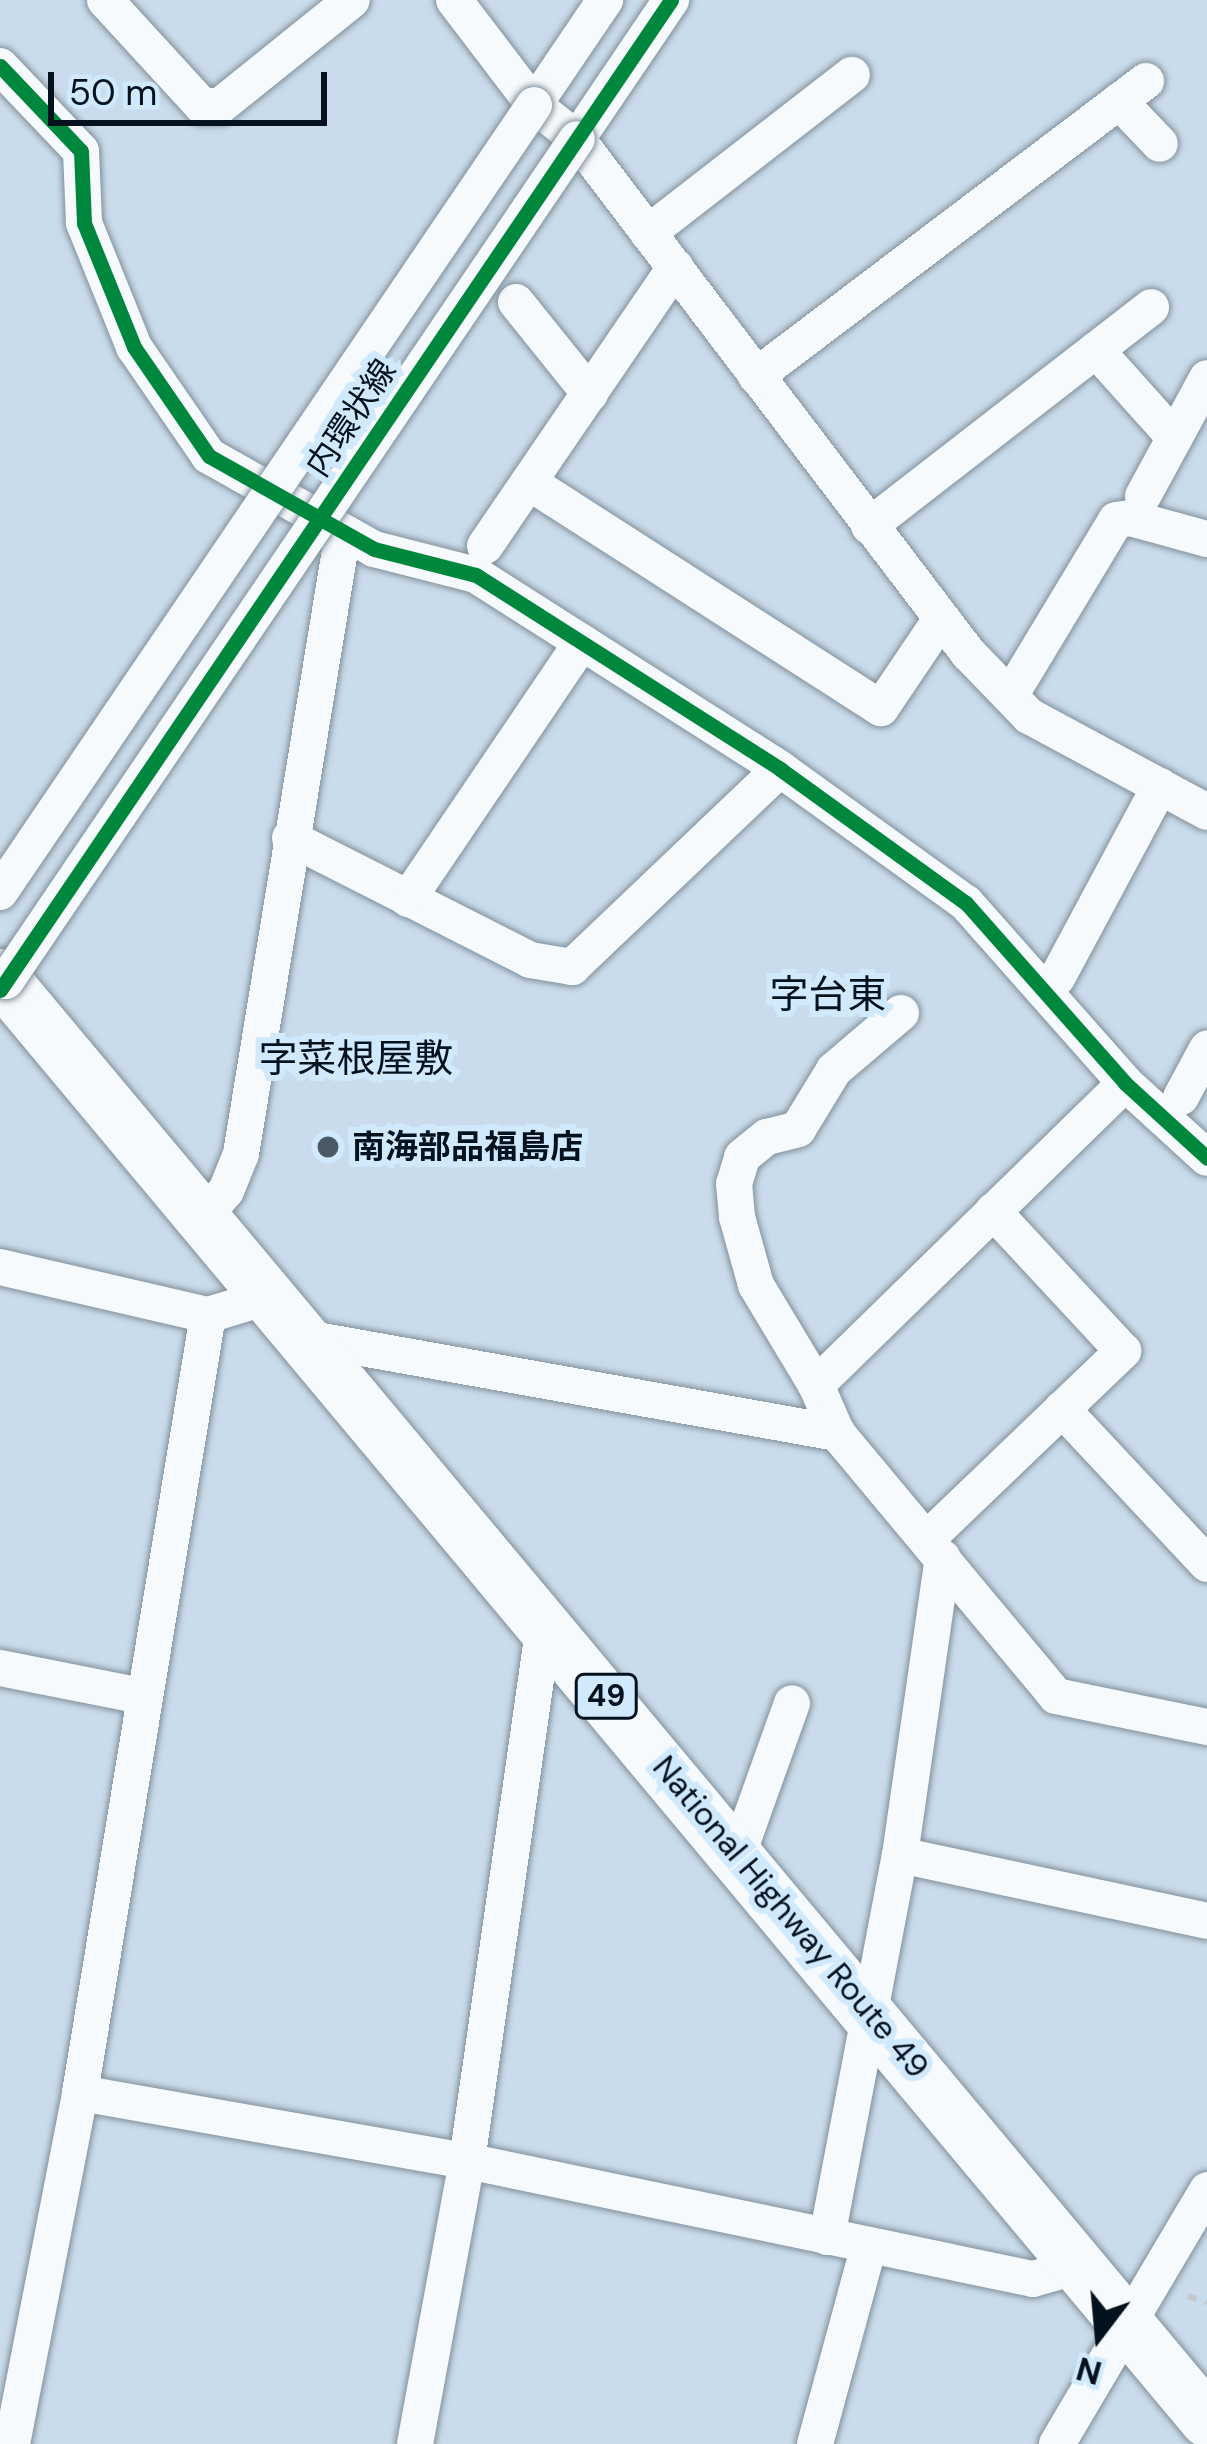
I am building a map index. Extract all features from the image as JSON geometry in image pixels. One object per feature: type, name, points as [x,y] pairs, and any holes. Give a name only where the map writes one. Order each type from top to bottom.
[{"type":"highway","name":"National Highway Route 49","points":[[2,982],[873,2015],[1207,2420]]},
{"type":"street","points":[[106,0],[202,106],[220,106],[352,0]]},
{"type":"street","points":[[454,0],[534,105],[577,139],[941,619],[1010,696],[1029,716],[1207,812]]},
{"type":"street","name":"内環状線","points":[[0,892],[604,0]]},
{"type":"street","name":"内環状線","points":[[2,982],[671,0]]},
{"type":"street","points":[[0,66],[81,151],[84,224],[134,347],[209,455],[374,549],[476,575],[780,769],[966,903],[1124,1083],[1207,1158]]},
{"type":"street","points":[[648,233],[852,75]]},
{"type":"street","points":[[756,376],[1133,91],[1160,143]]},
{"type":"street","points":[[485,546],[675,267]]},
{"type":"street","points":[[516,302],[590,394]]},
{"type":"street","points":[[869,526],[1151,308]]},
{"type":"street","points":[[1096,350],[1174,437]]},
{"type":"street","points":[[1143,496],[1207,378]]},
{"type":"street","points":[[530,483],[881,708],[941,619]]},
{"type":"street","points":[[1010,696],[1115,520],[1130,518],[1207,539]]},
{"type":"street","points":[[203,1218],[226,1191],[241,1154],[343,532]]},
{"type":"street","points":[[408,898],[582,642]]},
{"type":"street","points":[[290,838],[530,960],[572,967],[780,769]]},
{"type":"street","points":[[1057,978],[1160,786]]},
{"type":"street","points":[[901,1013],[834,1070],[798,1130],[767,1137],[742,1157],[734,1184],[736,1217],[756,1286],[816,1385],[837,1433],[1056,1696],[1207,1727]]},
{"type":"street","points":[[1181,1096],[1207,1049]]},
{"type":"street","points":[[816,1385],[1124,1083]]},
{"type":"street","points":[[826,2236],[873,2015],[900,1856],[934,1548],[1063,1408],[1123,1351],[993,1211]]},
{"type":"street","points":[[0,1267],[208,1316],[283,1317],[837,1433]]},
{"type":"street","points":[[12,2444],[80,2092],[208,1316]]},
{"type":"street","points":[[1063,1408],[1207,1564]]},
{"type":"street","points":[[415,2444],[467,2161],[544,1624]]},
{"type":"street","points":[[0,1668],[142,1696]]},
{"type":"street","points":[[738,1854],[792,1703]]},
{"type":"street","points":[[900,1856],[1207,1922]]},
{"type":"street","points":[[80,2092],[467,2161],[1033,2279],[1082,2265]]},
{"type":"street","points":[[1057,2444],[1207,2190]]},
{"type":"street","points":[[815,2444],[869,2245]]},
{"type":"cycle path","points":[[0,990],[671,0]]},
{"type":"cycle path","points":[[0,66],[81,151],[84,223],[134,347],[209,456],[374,549],[476,575],[780,769],[966,903],[1125,1083],[1207,1158]]},
{"type":"place","name":"南海部品福島店","points":[[328,1147]]},
{"type":"district","name":"字台東","points":[[828,995]]},
{"type":"district","name":"字菜根屋敷","points":[[356,1059]]}]
